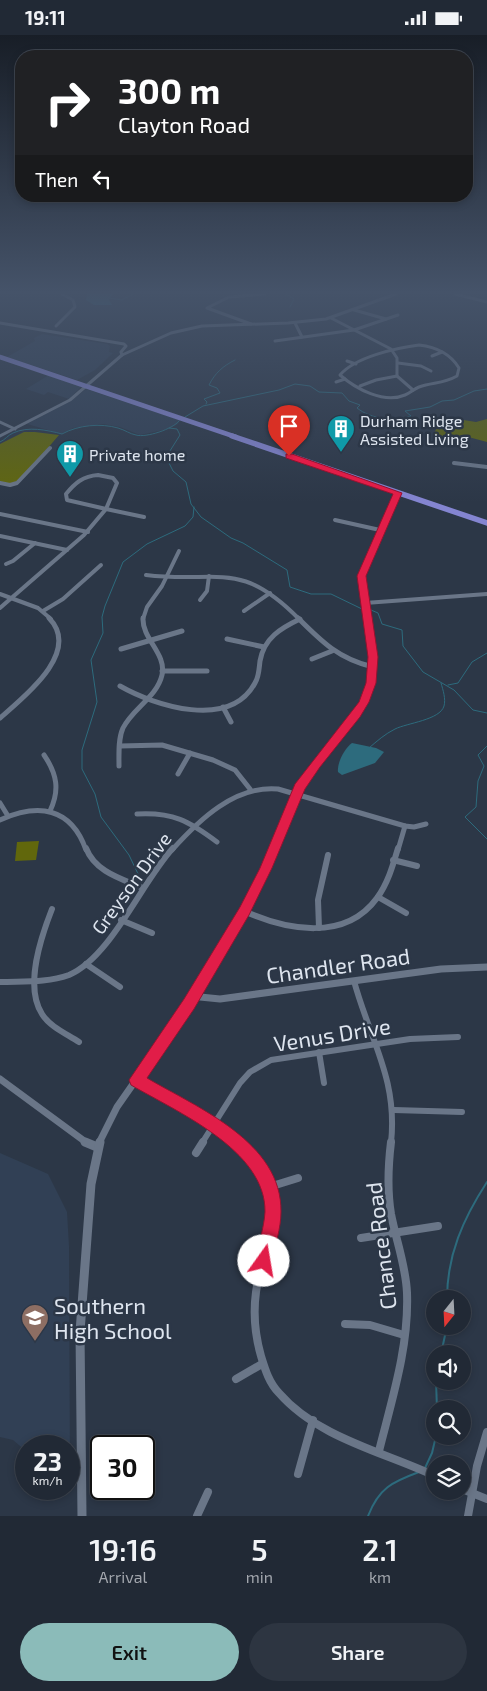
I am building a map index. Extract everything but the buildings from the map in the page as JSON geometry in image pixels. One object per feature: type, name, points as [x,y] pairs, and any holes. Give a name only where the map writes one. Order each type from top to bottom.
[{"type":"highway","points":[[18,363],[486,522]]},
{"type":"street","points":[[0,436],[33,422],[70,400],[113,363]]},
{"type":"street","points":[[397,376],[398,363]]},
{"type":"street","points":[[399,363],[421,365],[430,371]]},
{"type":"street","points":[[356,364],[340,372],[341,376],[375,395],[388,398],[405,395],[413,390],[447,382],[457,376],[459,370],[456,363]]},
{"type":"street","points":[[378,374],[383,378]]},
{"type":"street","points":[[360,386],[383,378],[397,376],[413,390]]},
{"type":"street","points":[[336,382],[345,379]]},
{"type":"street","points":[[0,422],[15,429]]},
{"type":"street","points":[[0,483],[10,485],[18,482],[50,448]]},
{"type":"street","points":[[454,463],[487,467]]},
{"type":"street","points":[[0,608],[88,532],[106,509],[112,499],[117,483],[111,477],[91,476],[80,478],[66,494],[65,497],[69,501],[106,509],[144,517]]},
{"type":"street","points":[[82,1516],[80,1332],[90,1190],[97,1147],[112,1117],[196,994],[244,911],[266,868],[296,793],[316,764],[359,710],[370,686],[373,667],[373,652],[361,581],[362,573],[398,493]]},
{"type":"street","points":[[0,514],[88,532]]},
{"type":"street","points":[[335,520],[380,530]]},
{"type":"street","points":[[1,537],[67,550]]},
{"type":"street","points":[[6,564],[13,561],[35,543]]},
{"type":"street","points":[[119,766],[123,728],[158,684],[162,671],[160,657],[150,642],[143,617],[180,551]]},
{"type":"street","points":[[43,611],[63,599],[101,565]]},
{"type":"street","points":[[146,575],[165,578],[209,576],[241,579],[260,586],[300,619],[332,651],[346,660],[373,667]]},
{"type":"street","points":[[200,600],[207,591],[209,576]]},
{"type":"street","points":[[0,593],[43,611],[53,621],[60,642],[56,656],[37,685],[0,718]]},
{"type":"street","points":[[244,611],[270,593]]},
{"type":"street","points":[[365,603],[487,594]]},
{"type":"street","points":[[120,687],[146,699],[194,711],[223,707],[242,699],[254,686],[258,677],[264,647],[275,633],[300,619]]},
{"type":"street","points":[[121,649],[182,631]]},
{"type":"street","points":[[227,639],[264,647]]},
{"type":"street","points":[[312,659],[332,651]]},
{"type":"street","points":[[162,671],[207,671]]},
{"type":"street","points":[[223,707],[231,722]]},
{"type":"street","points":[[120,746],[162,745],[219,762],[235,770],[250,789]]},
{"type":"street","points":[[178,774],[190,753]]},
{"type":"street","points":[[44,755],[58,779],[57,794],[50,811]]},
{"type":"street","name":"Greyson Drive","points":[[0,982],[35,981],[61,977],[86,964],[100,950],[160,863],[196,826],[232,798],[250,789],[271,788],[296,793],[404,826],[414,827],[426,823]]},
{"type":"street","points":[[0,803],[8,816]]},
{"type":"street","points":[[0,820],[27,810],[50,811],[63,816],[80,833],[90,856],[100,867],[143,888]]},
{"type":"street","points":[[137,814],[167,813],[196,826],[217,842]]},
{"type":"street","points":[[244,911],[286,927],[319,929],[350,920],[364,911],[378,897],[394,860],[404,826]]},
{"type":"street","points":[[319,929],[316,898],[328,855]]},
{"type":"street","points":[[394,860],[416,866]]},
{"type":"street","points":[[378,897],[406,913]]},
{"type":"street","points":[[52,909],[40,940],[34,996],[41,1014],[52,1024],[79,1042]]},
{"type":"street","points":[[121,920],[152,933]]},
{"type":"street","points":[[86,964],[120,987]]},
{"type":"street","name":"Chandler Road","points":[[196,994],[200,997],[220,999],[456,967],[487,967]]},
{"type":"street","name":"Chance Road","points":[[354,981],[389,1085],[394,1111],[394,1133],[389,1165],[388,1191],[407,1290],[404,1335],[380,1451]]},
{"type":"street","name":"Venus Drive","points":[[196,1153],[236,1087],[257,1067],[278,1058],[318,1052],[417,1038],[458,1037]]},
{"type":"street","points":[[318,1052],[324,1083]]},
{"type":"street","points":[[0,1079],[88,1144],[97,1147]]},
{"type":"street","points":[[137,1080],[228,1134],[262,1170],[269,1187],[272,1204],[272,1223],[258,1282],[254,1324],[262,1363],[268,1378],[278,1393],[313,1420],[337,1435],[380,1451],[426,1472]]},
{"type":"street","points":[[394,1111],[462,1112]]},
{"type":"street","points":[[269,1187],[298,1178]]},
{"type":"street","points":[[361,1238],[438,1226]]},
{"type":"street","points":[[344,1324],[370,1325],[404,1335]]},
{"type":"street","points":[[236,1379],[262,1363]]},
{"type":"street","points":[[298,1474],[313,1420]]},
{"type":"street","points":[[468,1516],[487,1432]]},
{"type":"street","points":[[197,1516],[208,1492]]},
{"type":"street","points":[[472,1493],[487,1499]]},
{"type":"shaded area","points":[[26,363],[102,363],[95,370],[77,380]]},
{"type":"shaded area","points":[[49,375],[81,387],[69,399],[48,392],[44,395],[26,389]]},
{"type":"shaded area","points":[[86,389],[180,420],[178,424],[168,429],[140,435],[120,427],[103,424],[73,428],[62,434],[27,424],[71,401]]},
{"type":"shaded area","points":[[445,417],[476,422],[487,419],[487,442],[461,435],[458,439],[433,434]]},
{"type":"shaded area","points":[[24,432],[59,435],[23,477],[13,484],[0,483],[0,444]]},
{"type":"shaded area","points":[[352,743],[376,748],[384,752],[375,763],[342,775],[338,772],[340,760]]},
{"type":"shaded area","points":[[39,841],[36,860],[15,861],[17,842]]},
{"type":"shaded area","name":"Southern High School","points":[[0,1153],[48,1174],[67,1212],[69,1246],[70,1435],[15,1435],[15,1442],[0,1437]]},
{"type":"waterway","points":[[206,404],[207,402],[204,399],[220,393],[217,388],[209,385],[211,381],[220,370],[230,363]]},
{"type":"waterway","points":[[185,417],[203,406],[279,390],[295,384],[310,386],[319,392],[342,393],[349,401],[360,405],[357,408],[363,412],[376,417],[390,419],[411,416],[405,411],[430,407],[442,401],[454,400],[474,391],[487,389]]},
{"type":"waterway","points":[[0,442],[19,431],[31,429],[62,434],[82,427],[97,425],[111,426],[140,436],[165,430],[179,421]]},
{"type":"waterway","points":[[169,428],[177,429],[180,435],[168,454],[168,461],[173,471],[186,482],[191,504],[194,508]]},
{"type":"waterway","points":[[140,878],[129,855],[101,817],[95,794],[82,769],[82,750],[97,702],[91,660],[103,633],[102,617],[105,606],[123,562],[147,544],[185,526],[193,517],[194,508]]},
{"type":"waterway","points":[[194,508],[201,517],[231,538],[243,543],[287,570],[290,587],[311,594],[331,594],[362,609]]},
{"type":"waterway","points":[[371,610],[378,613],[382,624],[402,630],[403,646],[423,672],[454,690],[473,710],[487,713]]},
{"type":"waterway","points":[[448,685],[458,683],[472,662],[487,653]]},
{"type":"waterway","points":[[369,748],[384,735],[395,729],[430,718],[441,711],[445,700],[441,683]]},
{"type":"waterway","points":[[487,746],[478,755],[484,766],[478,781],[476,807],[465,817],[487,839]]},
{"type":"waterway","points":[[448,1290],[453,1252],[458,1238],[487,1182]]},
{"type":"waterway","points":[[443,1345],[445,1335]]},
{"type":"waterway","points":[[436,1390],[437,1400]]},
{"type":"waterway","points":[[425,1468],[434,1445]]},
{"type":"waterway","points":[[368,1516],[372,1506],[382,1492],[401,1479],[419,1472]]},
{"type":"place","name":"Durham Ridge Assisted Living","points":[[341,453]]},
{"type":"place","name":"Private home","points":[[70,478]]},
{"type":"place","name":"Southern High School","points":[[35,1342]]},
{"type":"route","points":[[264,1261],[273,1212],[268,1182],[257,1163],[228,1134],[137,1080],[189,1004],[258,887],[296,793],[316,764],[356,715],[364,702],[371,683],[373,657],[361,581],[364,568],[395,495],[398,493],[289,456]]}]
